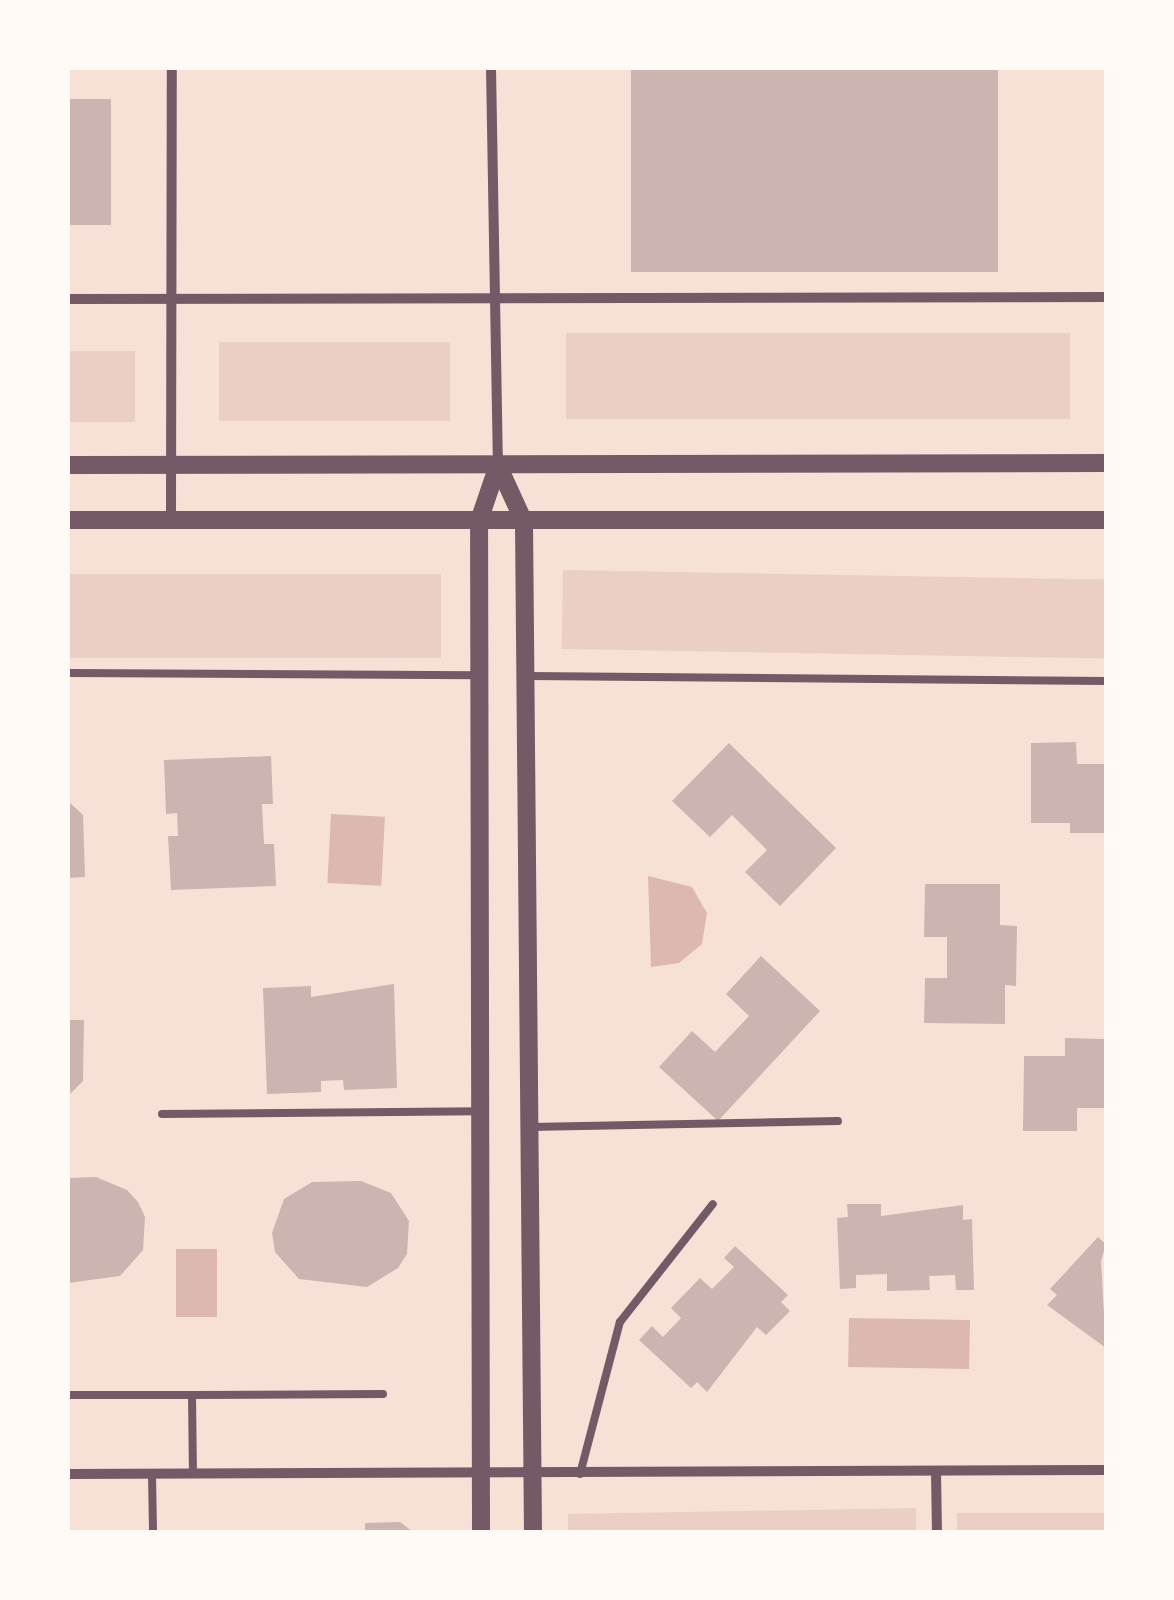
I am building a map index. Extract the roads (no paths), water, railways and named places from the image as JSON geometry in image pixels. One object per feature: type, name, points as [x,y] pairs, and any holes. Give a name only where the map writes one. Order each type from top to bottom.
[{"type":"street","points":[[171,519],[175,299],[172,68]]},
{"type":"street","points":[[481,1532],[477,675],[479,520],[498,465],[492,297],[491,68]]},
{"type":"street","points":[[68,299],[1106,296]]},
{"type":"street","points":[[68,465],[1106,463]]},
{"type":"street","points":[[498,465],[524,522],[533,1532]]},
{"type":"street","points":[[68,520],[1106,520]]},
{"type":"street","points":[[68,1474],[1106,1470]]},
{"type":"street","points":[[936,1471],[936,1532]]},
{"type":"lane","points":[[68,673],[477,675]]},
{"type":"lane","points":[[528,676],[1106,682]]},
{"type":"lane","points":[[162,1114],[479,1110]]},
{"type":"lane","points":[[530,1127],[838,1121]]},
{"type":"lane","points":[[580,1474],[620,1322],[713,1204]]},
{"type":"lane","points":[[68,1395],[383,1394]]},
{"type":"lane","points":[[192,1395],[193,1474]]},
{"type":"lane","points":[[152,1474],[152,1532]]}]
